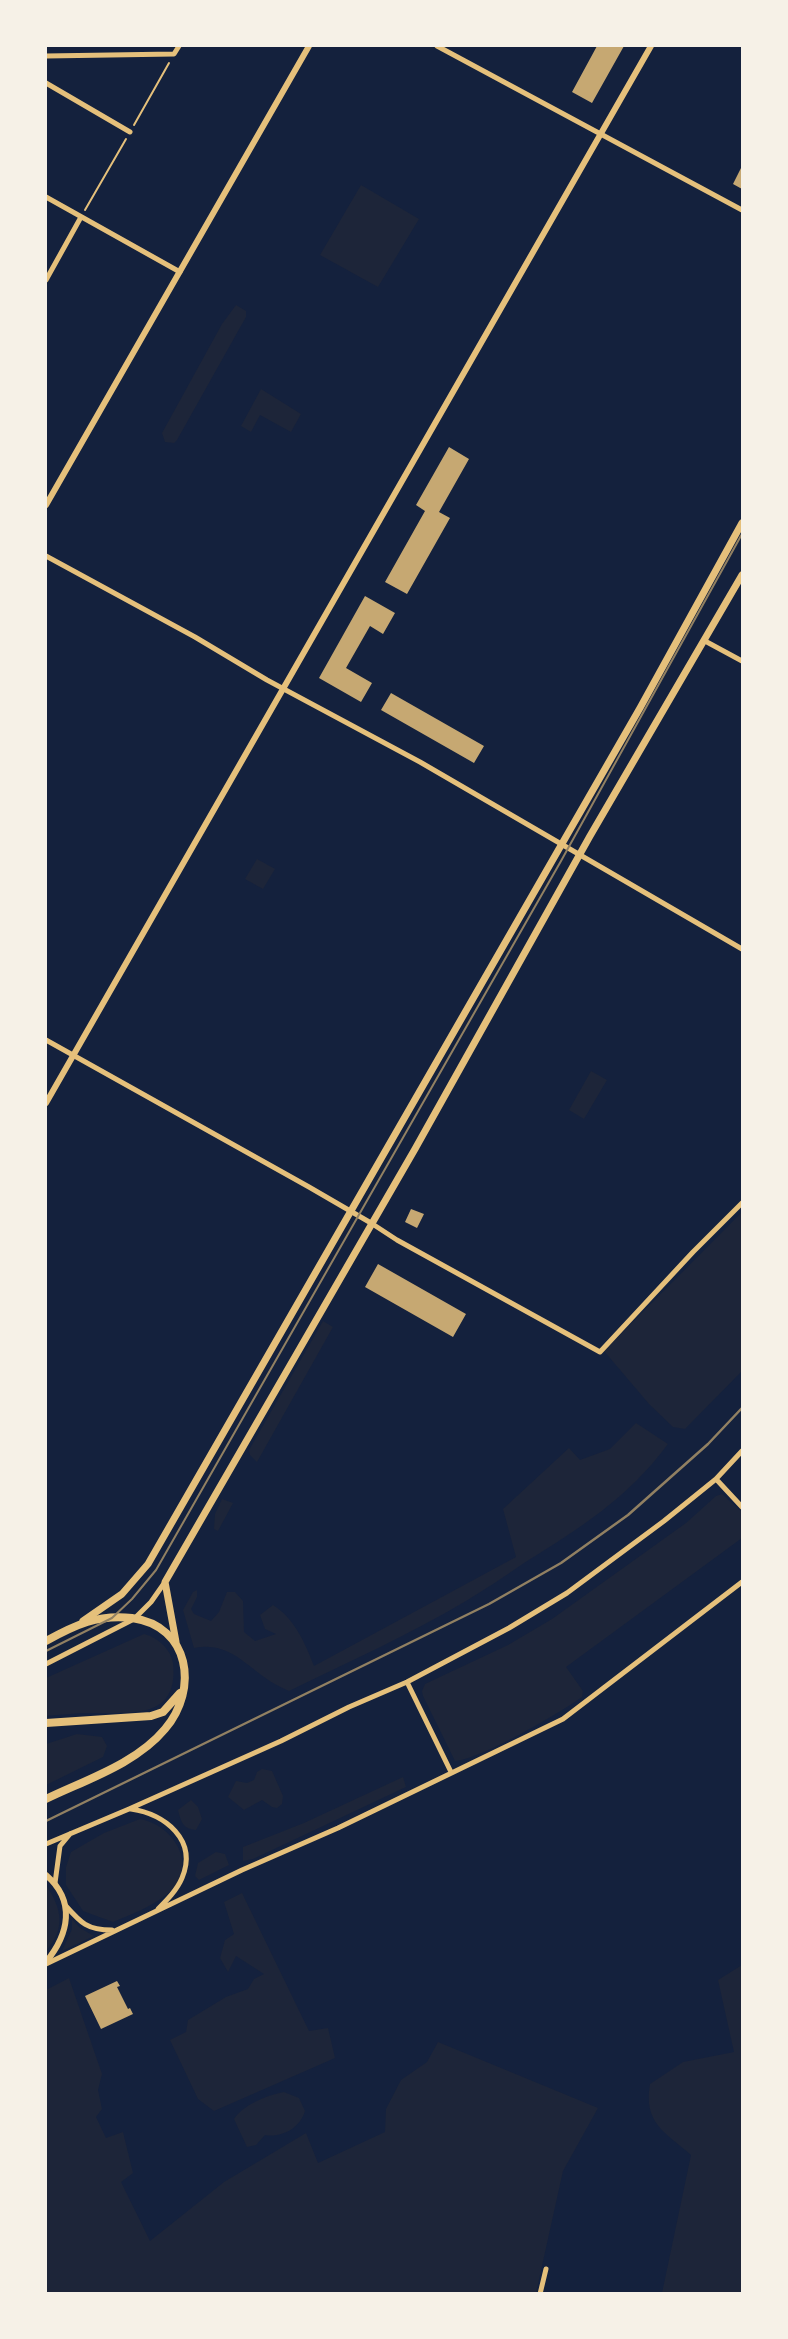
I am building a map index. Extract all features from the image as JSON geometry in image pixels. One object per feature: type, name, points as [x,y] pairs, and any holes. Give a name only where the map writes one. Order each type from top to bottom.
[{"type":"main road","points":[[47,1639],[83,1621],[122,1594],[148,1564],[743,523]]},
{"type":"main road","points":[[46,1799],[121,1763],[148,1746],[174,1718],[183,1689],[185,1667],[176,1642],[164,1582],[372,1223],[580,853],[743,575]]},
{"type":"main road","points":[[83,1621],[134,1619],[155,1625],[176,1642]]},
{"type":"main road","points":[[46,1723],[151,1716],[163,1712],[183,1689]]},
{"type":"street","points":[[46,56],[174,54],[179,46]]},
{"type":"street","points":[[46,505],[309,46]]},
{"type":"street","points":[[437,46],[743,209]]},
{"type":"street","points":[[46,1103],[651,46]]},
{"type":"street","points":[[46,83],[130,132]]},
{"type":"street","points":[[46,197],[180,272]]},
{"type":"street","points":[[46,279],[81,217]]},
{"type":"street","points":[[46,556],[420,762],[743,949]]},
{"type":"street","points":[[705,641],[743,661]]},
{"type":"street","points":[[46,1040],[600,1352],[693,1252],[743,1203]]},
{"type":"street","points":[[46,1844],[407,1682],[509,1628],[567,1593],[664,1521],[716,1479],[743,1451]]},
{"type":"street","points":[[716,1479],[743,1507]]},
{"type":"street","points":[[46,1664],[134,1619],[151,1602],[164,1582]]},
{"type":"street","points":[[46,1963],[317,1839],[563,1719],[743,1582]]},
{"type":"street","points":[[407,1682],[452,1772]]},
{"type":"street","points":[[129,1809],[152,1814],[164,1820],[184,1845],[186,1861],[182,1878],[156,1912]]},
{"type":"street","points":[[55,1883],[60,1846],[72,1832]]},
{"type":"street","points":[[46,1875],[55,1883],[65,1905],[81,1922],[94,1930],[116,1930]]},
{"type":"street","points":[[46,1963],[62,1937],[66,1922],[65,1905]]},
{"type":"street","points":[[540,2294],[546,2269]]},
{"type":"shaded area","points":[[361,185],[419,219],[378,287],[320,255]]},
{"type":"shaded area","points":[[236,305],[246,311],[246,317],[177,440],[174,443],[165,442],[162,433],[222,324]]},
{"type":"shaded area","points":[[261,389],[301,414],[291,432],[260,415],[251,432],[241,426]]},
{"type":"shaded area","points":[[257,859],[275,869],[263,889],[245,879]]},
{"type":"shaded area","points":[[591,1071],[607,1080],[584,1119],[569,1110]]},
{"type":"shaded area","points":[[742,1212],[742,1371],[685,1429],[673,1427],[649,1404],[604,1351]]},
{"type":"shaded area","points":[[323,1321],[333,1327],[257,1462],[249,1450]]},
{"type":"shaded area","points":[[636,1423],[668,1444],[620,1496],[584,1524],[481,1592],[401,1637],[289,1691],[224,1650],[194,1648],[183,1610],[193,1592],[197,1590],[197,1597],[191,1609],[194,1614],[211,1621],[219,1612],[227,1592],[235,1592],[243,1601],[244,1632],[255,1641],[276,1634],[265,1629],[260,1615],[273,1605],[293,1624],[314,1666],[516,1557],[503,1509],[569,1448],[580,1460],[610,1449]]},
{"type":"shaded area","points":[[722,1494],[742,1512],[742,1538],[566,1667],[583,1691],[582,1697],[500,1745],[455,1761],[423,1696],[425,1684],[508,1645],[552,1619]]},
{"type":"shaded area","points":[[222,1499],[233,1503],[218,1531],[214,1529],[215,1514]]},
{"type":"shaded area","points":[[144,1634],[163,1644],[173,1663],[173,1682],[168,1695],[160,1704],[135,1712],[46,1716],[46,1678]]},
{"type":"shaded area","points":[[77,1734],[102,1737],[107,1746],[103,1757],[46,1785],[46,1744]]},
{"type":"shaded area","points":[[262,1769],[272,1771],[283,1796],[282,1804],[277,1808],[272,1807],[262,1800],[244,1810],[228,1797],[236,1781],[247,1783],[254,1780],[257,1772]]},
{"type":"shaded area","points":[[403,1777],[406,1787],[253,1859],[243,1861],[243,1847],[304,1823]]},
{"type":"shaded area","points":[[191,1800],[198,1807],[202,1819],[196,1830],[183,1824],[178,1810]]},
{"type":"shaded area","points":[[140,1819],[164,1830],[180,1851],[181,1874],[176,1885],[154,1903],[113,1922],[83,1911],[66,1885],[66,1867],[71,1852],[104,1833]]},
{"type":"shaded area","points":[[216,1852],[225,1854],[229,1865],[199,1880],[195,1876],[198,1863]]},
{"type":"shaded area","points":[[46,1885],[56,1902],[60,1918],[57,1934],[46,1951]]},
{"type":"shaded area","points":[[242,1893],[309,2031],[328,2028],[335,2058],[214,2111],[198,2099],[170,2040],[186,2032],[188,2020],[226,1997],[248,1989],[254,1979],[264,1974],[236,1956],[228,1972],[220,1958],[225,1940],[234,1934],[224,1902]]},
{"type":"shaded area","points":[[72,1919],[80,1928],[94,1936],[62,1951],[72,1929]]},
{"type":"shaded area","points":[[742,1965],[742,2293],[662,2293],[691,2155],[665,2133],[653,2118],[649,2097],[650,2084],[683,2062],[734,2052],[718,1980]]},
{"type":"shaded area","points":[[69,1978],[102,2074],[98,2090],[102,2109],[96,2117],[106,2138],[123,2132],[133,2173],[121,2182],[150,2241],[224,2182],[306,2133],[318,2163],[385,2132],[386,2109],[401,2080],[427,2062],[438,2042],[598,2108],[563,2171],[536,2293],[46,2293],[46,1990]]},
{"type":"shaded area","points":[[284,2092],[299,2098],[305,2111],[303,2117],[290,2130],[278,2135],[265,2135],[256,2145],[247,2147],[234,2119],[256,2101]]},
{"type":"building","points":[[597,46],[624,46],[592,103],[572,92]]},
{"type":"building","points":[[742,166],[742,189],[733,184]]},
{"type":"building","points":[[449,447],[469,459],[439,512],[450,518],[407,594],[385,582],[425,511],[416,505]]},
{"type":"building","points":[[365,596],[395,613],[383,634],[370,626],[346,668],[372,683],[361,702],[319,678]]},
{"type":"building","points":[[391,693],[484,746],[474,763],[381,710]]},
{"type":"building","points":[[411,1209],[424,1214],[417,1228],[405,1222]]},
{"type":"building","points":[[378,1264],[466,1314],[453,1337],[365,1287]]},
{"type":"building","points":[[117,1981],[120,1986],[117,1987],[133,2014],[101,2029],[85,1996]]},
{"type":"tram line","points":[[46,1651],[112,1618],[156,1570],[561,861],[742,534]]},
{"type":"railway","points":[[46,1821],[489,1604],[561,1563],[628,1515],[708,1444],[742,1408]]}]
